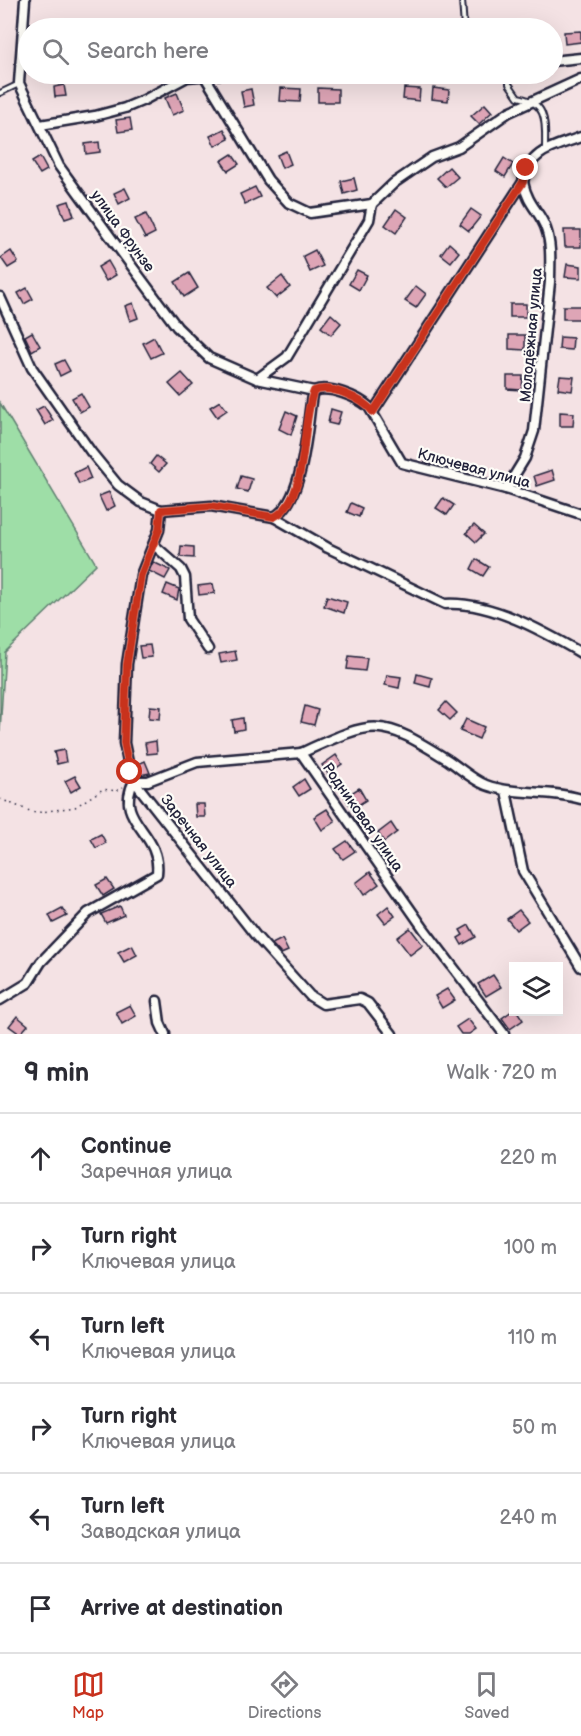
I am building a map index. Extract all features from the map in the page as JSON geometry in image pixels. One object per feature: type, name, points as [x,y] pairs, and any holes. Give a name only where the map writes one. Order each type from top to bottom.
[{"type":"street","points":[[24,18],[25,0]]},
{"type":"street","points":[[563,60],[581,58]]},
{"type":"street","points":[[209,84],[268,180],[289,203],[310,213],[372,204],[394,183],[432,157],[459,147],[490,123],[532,100],[581,79]]},
{"type":"street","name":"улица Фрунзе","points":[[19,84],[59,166],[177,327],[209,358],[257,379],[314,391]]},
{"type":"street","points":[[40,126],[125,108],[174,84]]},
{"type":"street","points":[[373,412],[523,182],[526,168],[537,154],[581,137]]},
{"type":"street","name":"Молодёжная улица","points":[[506,489],[525,458],[537,418],[550,282],[551,258],[546,228],[530,206],[523,182]]},
{"type":"street","points":[[257,379],[287,357],[369,220],[372,204]]},
{"type":"street","points":[[0,297],[32,368],[91,452],[118,485],[141,502],[161,510],[211,506],[274,517],[328,548],[445,604],[465,603],[537,628],[581,653]]},
{"type":"street","name":"Ключевая улица","points":[[314,391],[324,389],[362,400],[373,412],[402,464],[506,489],[581,514]]},
{"type":"street","points":[[274,517],[285,510],[294,492],[314,391]]},
{"type":"street","name":"Заречная улица","points":[[161,510],[154,545],[141,575],[127,664],[124,743],[134,781],[256,936],[310,996],[323,1004],[360,999],[368,1004],[392,1034]]},
{"type":"street","points":[[154,545],[181,569],[185,577],[188,619],[208,649]]},
{"type":"street","points":[[0,1000],[28,983],[41,962],[88,913],[157,874],[158,863],[147,834],[132,818],[128,806],[127,794],[134,781],[148,781],[197,762],[301,753],[351,730],[373,727],[396,730],[422,743],[484,784],[506,791],[545,791],[581,799]]},
{"type":"street","name":"Родниковая улица","points":[[301,753],[424,928],[504,1034]]},
{"type":"street","points":[[506,791],[523,871],[581,966]]},
{"type":"street","points":[[157,1001],[160,1023],[165,1034]]},
{"type":"lane","points":[[462,0],[463,18]]},
{"type":"lane","points":[[0,93],[18,84]]},
{"type":"lane","points":[[509,84],[518,97],[532,100],[541,109],[544,120],[545,150]]},
{"type":"path","points":[[0,799],[35,813],[57,811],[75,807],[103,789],[116,791],[134,781]]},
{"type":"green space","points":[[0,403],[96,564],[5,652],[0,732]]},
{"type":"building","points":[[581,31],[581,42],[565,44],[564,32]]},
{"type":"building","points":[[64,85],[66,96],[55,97],[54,87]]},
{"type":"building","points":[[281,88],[301,89],[300,102],[280,101]]},
{"type":"building","points":[[318,88],[338,89],[338,102],[318,102]]},
{"type":"building","points":[[404,88],[420,89],[419,101],[403,99]]},
{"type":"building","points":[[433,88],[449,90],[448,101],[432,99]]},
{"type":"building","points":[[251,89],[254,105],[244,107],[241,91]]},
{"type":"building","points":[[177,93],[184,110],[172,115],[165,98]]},
{"type":"building","points":[[485,104],[492,112],[479,124],[471,116]]},
{"type":"building","points":[[130,118],[132,130],[118,132],[116,120]]},
{"type":"building","points":[[224,129],[229,139],[215,146],[210,136]]},
{"type":"building","points":[[99,142],[100,152],[86,154],[85,144]]},
{"type":"building","points":[[286,151],[291,164],[282,168],[277,155]]},
{"type":"building","points":[[232,154],[239,164],[228,171],[221,161]]},
{"type":"building","points":[[40,157],[47,170],[40,174],[32,162]]},
{"type":"building","points":[[504,158],[513,164],[505,177],[496,171]]},
{"type":"building","points":[[449,167],[458,177],[446,187],[437,178]]},
{"type":"building","points":[[354,178],[357,190],[344,194],[341,181]]},
{"type":"building","points":[[255,187],[260,197],[245,204],[240,194]]},
{"type":"building","points":[[125,188],[130,198],[119,204],[114,193]]},
{"type":"building","points":[[69,201],[74,216],[65,219],[59,204]]},
{"type":"building","points":[[396,209],[407,217],[396,233],[385,225]]},
{"type":"building","points":[[471,209],[481,216],[469,231],[460,224]]},
{"type":"building","points":[[146,214],[155,233],[145,238],[135,219]]},
{"type":"building","points":[[564,230],[581,230],[581,247],[565,247]]},
{"type":"building","points":[[449,243],[459,252],[451,262],[441,254]]},
{"type":"building","points":[[315,250],[323,266],[310,272],[303,256]]},
{"type":"building","points":[[11,251],[18,262],[8,268],[1,258]]},
{"type":"building","points":[[108,261],[116,275],[106,281],[98,267]]},
{"type":"building","points":[[567,264],[581,266],[581,278],[565,277]]},
{"type":"building","points":[[357,270],[367,275],[359,290],[349,284]]},
{"type":"building","points":[[189,273],[198,288],[184,297],[175,282]]},
{"type":"building","points":[[282,276],[290,287],[276,298],[267,288]]},
{"type":"building","points":[[416,286],[426,294],[416,308],[405,301]]},
{"type":"building","points":[[27,288],[33,299],[24,304],[18,293]]},
{"type":"building","points":[[133,303],[138,318],[130,321],[125,306]]},
{"type":"building","points":[[510,304],[526,304],[526,317],[510,317]]},
{"type":"building","points":[[563,306],[581,306],[581,319],[563,319]]},
{"type":"building","points":[[331,314],[341,323],[331,335],[321,327]]},
{"type":"building","points":[[32,332],[40,346],[32,351],[25,336]]},
{"type":"building","points":[[509,335],[525,335],[525,350],[509,349]]},
{"type":"building","points":[[154,337],[162,353],[151,358],[143,343]]},
{"type":"building","points":[[560,337],[573,338],[572,350],[559,349]]},
{"type":"building","points":[[64,360],[70,371],[60,376],[55,364]]},
{"type":"building","points":[[182,373],[193,385],[180,396],[169,384]]},
{"type":"building","points":[[507,376],[523,376],[522,390],[507,389]]},
{"type":"building","points":[[560,376],[574,377],[572,391],[558,389]]},
{"type":"building","points":[[81,393],[89,407],[80,412],[72,398]]},
{"type":"building","points":[[220,401],[227,410],[217,417],[210,407]]},
{"type":"building","points":[[44,406],[53,420],[45,425],[36,410]]},
{"type":"building","points":[[331,409],[341,412],[337,425],[328,423]]},
{"type":"building","points":[[286,411],[297,416],[291,435],[279,429]]},
{"type":"building","points":[[560,412],[574,413],[573,426],[560,426]]},
{"type":"building","points":[[156,456],[166,464],[159,472],[150,464]]},
{"type":"building","points":[[86,467],[91,479],[79,484],[74,473]]},
{"type":"building","points":[[552,470],[555,480],[537,486],[534,476]]},
{"type":"building","points":[[241,476],[252,479],[248,492],[237,489]]},
{"type":"building","points":[[109,492],[115,506],[106,511],[99,496]]},
{"type":"building","points":[[443,498],[454,505],[447,515],[436,508]]},
{"type":"building","points":[[351,503],[362,508],[359,517],[347,512]]},
{"type":"building","points":[[474,525],[484,534],[476,542],[466,533]]},
{"type":"building","points":[[181,546],[194,547],[194,558],[180,557]]},
{"type":"building","points":[[476,559],[489,567],[483,576],[471,569]]},
{"type":"building","points":[[153,562],[170,570],[165,579],[149,571]]},
{"type":"building","points":[[167,584],[179,589],[177,600],[163,594]]},
{"type":"building","points":[[213,584],[215,593],[199,595],[198,586]]},
{"type":"building","points":[[327,596],[347,602],[344,613],[324,606]]},
{"type":"building","points":[[150,645],[152,657],[141,658],[139,646]]},
{"type":"building","points":[[235,651],[237,660],[221,663],[219,654]]},
{"type":"building","points":[[349,656],[367,658],[365,671],[347,669]]},
{"type":"building","points":[[417,674],[432,678],[430,687],[415,683]]},
{"type":"building","points":[[387,675],[401,677],[399,688],[385,685]]},
{"type":"building","points":[[446,702],[457,713],[450,720],[439,710]]},
{"type":"building","points":[[150,706],[161,707],[160,719],[149,718]]},
{"type":"building","points":[[305,706],[318,710],[314,725],[301,722]]},
{"type":"building","points":[[243,718],[244,729],[234,731],[232,720]]},
{"type":"building","points":[[466,719],[484,727],[479,739],[460,731]]},
{"type":"building","points":[[156,741],[157,753],[147,754],[145,743]]},
{"type":"building","points":[[64,750],[66,762],[57,764],[54,752]]},
{"type":"building","points":[[336,755],[342,764],[328,774],[322,765]]},
{"type":"building","points":[[145,761],[150,773],[140,775],[136,765]]},
{"type":"building","points":[[75,776],[81,786],[71,792],[65,781]]},
{"type":"building","points":[[304,779],[310,789],[299,796],[293,787]]},
{"type":"building","points":[[359,788],[366,800],[352,809],[345,797]]},
{"type":"building","points":[[195,804],[204,804],[205,817],[196,817]]},
{"type":"building","points":[[327,809],[335,821],[322,830],[314,817]]},
{"type":"building","points":[[391,823],[397,832],[384,842],[378,833]]},
{"type":"building","points":[[101,834],[106,843],[96,848],[91,839]]},
{"type":"building","points":[[347,841],[355,851],[343,859],[335,849]]},
{"type":"building","points":[[370,872],[379,884],[364,895],[356,883]]},
{"type":"building","points":[[107,879],[114,889],[103,896],[96,885]]},
{"type":"building","points":[[120,906],[124,915],[106,923],[101,914]]},
{"type":"building","points":[[388,906],[395,916],[385,923],[378,914]]},
{"type":"building","points":[[62,908],[67,916],[53,923],[49,915]]},
{"type":"building","points":[[519,910],[528,921],[516,930],[507,919]]},
{"type":"building","points":[[469,925],[476,937],[462,945],[458,938],[463,935],[460,930]]},
{"type":"building","points":[[410,928],[423,945],[410,955],[397,938]]},
{"type":"building","points":[[282,939],[288,951],[281,954],[272,944]]},
{"type":"building","points":[[132,945],[137,955],[124,962],[118,952]]},
{"type":"building","points":[[493,975],[501,987],[486,996],[478,984]]},
{"type":"building","points":[[447,989],[455,1000],[442,1008],[435,996]]},
{"type":"building","points":[[130,1005],[136,1016],[122,1024],[116,1012]]},
{"type":"building","points":[[509,1013],[509,1016],[520,1016],[523,1020],[510,1029],[502,1018]]},
{"type":"building","points":[[17,1016],[28,1025],[20,1034],[9,1026]]},
{"type":"building","points":[[468,1019],[476,1029],[469,1034],[461,1034],[456,1027]]},
{"type":"route","points":[[130,772],[124,743],[127,664],[140,595],[141,575],[159,530],[161,510],[229,507],[274,517],[285,510],[299,475],[314,391],[324,389],[362,400],[373,412],[523,182],[526,168]]}]
